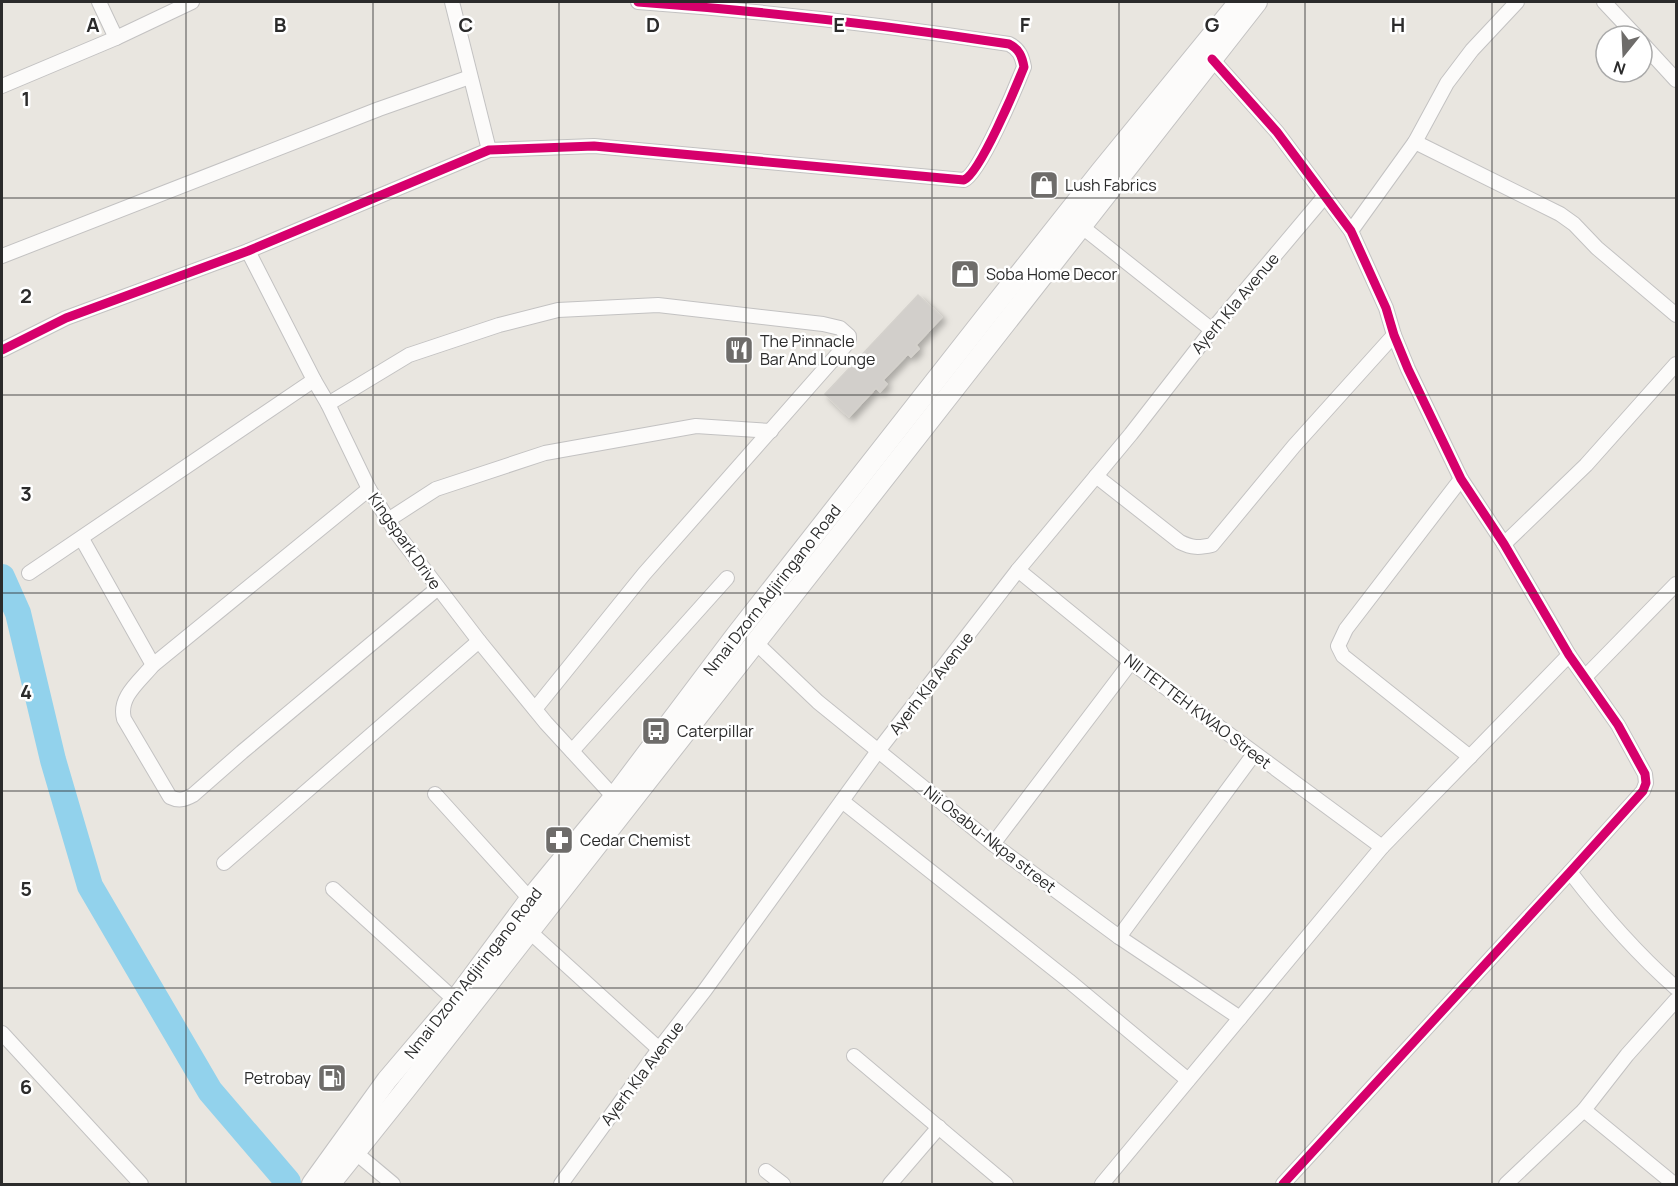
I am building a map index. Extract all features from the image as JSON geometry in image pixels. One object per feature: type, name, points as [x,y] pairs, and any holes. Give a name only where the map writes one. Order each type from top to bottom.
[{"type":"main road","name":"Nmai Dzorn Adjiringano Road","points":[[330,1185],[755,642],[995,320],[1101,171],[1239,2]]},
{"type":"main road","name":"Nmai Dzorn Adjiringano Road","points":[[312,1185],[387,1080],[455,1000],[530,899],[614,797],[744,626],[995,320],[1081,226],[1257,2]]},
{"type":"street","points":[[99,2],[116,38]]},
{"type":"street","points":[[2,86],[116,38],[192,2]]},
{"type":"street","points":[[452,2],[489,150]]},
{"type":"street","points":[[2,350],[66,318],[248,250],[489,150],[594,146],[964,180],[972,175],[1013,96],[1024,67],[1022,56],[1016,48],[1009,44],[924,31],[726,8],[638,2]]},
{"type":"street","points":[[1351,231],[1415,141],[1447,83],[1472,50],[1517,2]]},
{"type":"street","points":[[1604,2],[1625,24]]},
{"type":"street","points":[[1654,56],[1677,80]]},
{"type":"street","points":[[1212,59],[1277,132],[1351,231],[1386,308],[1408,369],[1461,479],[1504,544],[1569,655],[1586,676],[1618,725],[1645,774],[1646,783],[1643,790],[1570,872],[1283,1185]]},
{"type":"street","points":[[2,256],[379,109],[470,77]]},
{"type":"street","points":[[1415,141],[1560,214],[1677,315]]},
{"type":"street","name":"Ayerh Kla Avenue","points":[[561,1185],[878,751],[1018,570],[1212,330],[1324,197]]},
{"type":"street","points":[[1081,226],[1212,330]]},
{"type":"street","name":"Kingspark Drive","points":[[248,250],[328,404],[369,489],[388,520],[479,641],[535,709],[614,797]]},
{"type":"street","points":[[328,404],[409,355],[499,325],[558,310],[658,305],[824,324],[845,332],[849,336],[849,341],[644,574],[535,709]]},
{"type":"street","points":[[1096,476],[1180,542],[1190,547],[1200,548],[1212,545],[1294,446],[1394,335]]},
{"type":"street","points":[[1504,544],[1586,465],[1676,364]]},
{"type":"street","points":[[29,573],[314,380]]},
{"type":"street","points":[[388,520],[436,489],[545,453],[696,426],[771,431]]},
{"type":"street","points":[[1461,479],[1346,629],[1338,646],[1343,656],[1470,757]]},
{"type":"street","points":[[369,489],[153,665],[125,697],[122,712],[124,719],[170,796],[177,800],[185,800],[193,795],[250,744],[438,588]]},
{"type":"street","points":[[82,539],[153,665]]},
{"type":"street","name":"NII TETTEH KWAO Street","points":[[1018,570],[1131,662],[1382,847]]},
{"type":"street","points":[[572,751],[727,578]]},
{"type":"street","points":[[1586,676],[1677,584]]},
{"type":"street","points":[[224,863],[479,641]]},
{"type":"street","name":"Nii Osabu-Nkpa street","points":[[755,642],[818,702],[993,844],[1119,937],[1240,1018]]},
{"type":"street","points":[[1102,1185],[1382,847],[1569,655]]},
{"type":"street","points":[[993,844],[1131,662]]},
{"type":"street","points":[[1119,937],[1254,754]]},
{"type":"street","points":[[435,794],[530,899]]},
{"type":"street","points":[[842,801],[1069,981],[1188,1080]]},
{"type":"street","points":[[1570,872],[1596,906],[1643,959],[1677,987]]},
{"type":"street","points":[[333,889],[455,1000]]},
{"type":"street","points":[[529,932],[659,1049]]},
{"type":"street","points":[[1506,1185],[1584,1110],[1627,1055],[1677,1000]]},
{"type":"street","points":[[2,1033],[141,1185]]},
{"type":"street","points":[[854,1056],[1006,1185]]},
{"type":"street","points":[[1584,1110],[1674,1185]]},
{"type":"street","points":[[890,1185],[939,1127]]},
{"type":"street","points":[[356,1153],[393,1185]]},
{"type":"street","points":[[766,1171],[783,1185]]},
{"type":"building","points":[[918,295],[942,317],[916,345],[919,349],[911,357],[908,354],[883,380],[887,384],[880,392],[876,388],[849,417],[825,394]]},
{"type":"waterway","points":[[2,577],[18,613],[53,760],[90,886],[210,1091],[288,1182]]},
{"type":"cycle path","points":[[2,350],[66,318],[248,251],[489,150],[594,146],[964,180],[971,174],[988,146],[1024,67],[1020,53],[1009,44],[824,19],[638,2]]},
{"type":"cycle path","points":[[1212,59],[1277,132],[1351,231],[1386,308],[1408,369],[1461,479],[1504,544],[1569,655],[1618,725],[1645,774],[1646,783],[1643,791],[1570,872],[1283,1184]]},
{"type":"place","name":"Lush Fabrics","points":[[1044,185]]},
{"type":"place","name":"Soba Home Decor","points":[[965,274]]},
{"type":"place","name":"The Pinnacle Bar And Lounge","points":[[739,350]]},
{"type":"place","name":"Caterpillar","points":[[656,731]]},
{"type":"place","name":"Cedar Chemist","points":[[559,840]]},
{"type":"place","name":"Petrobay","points":[[332,1078]]}]
